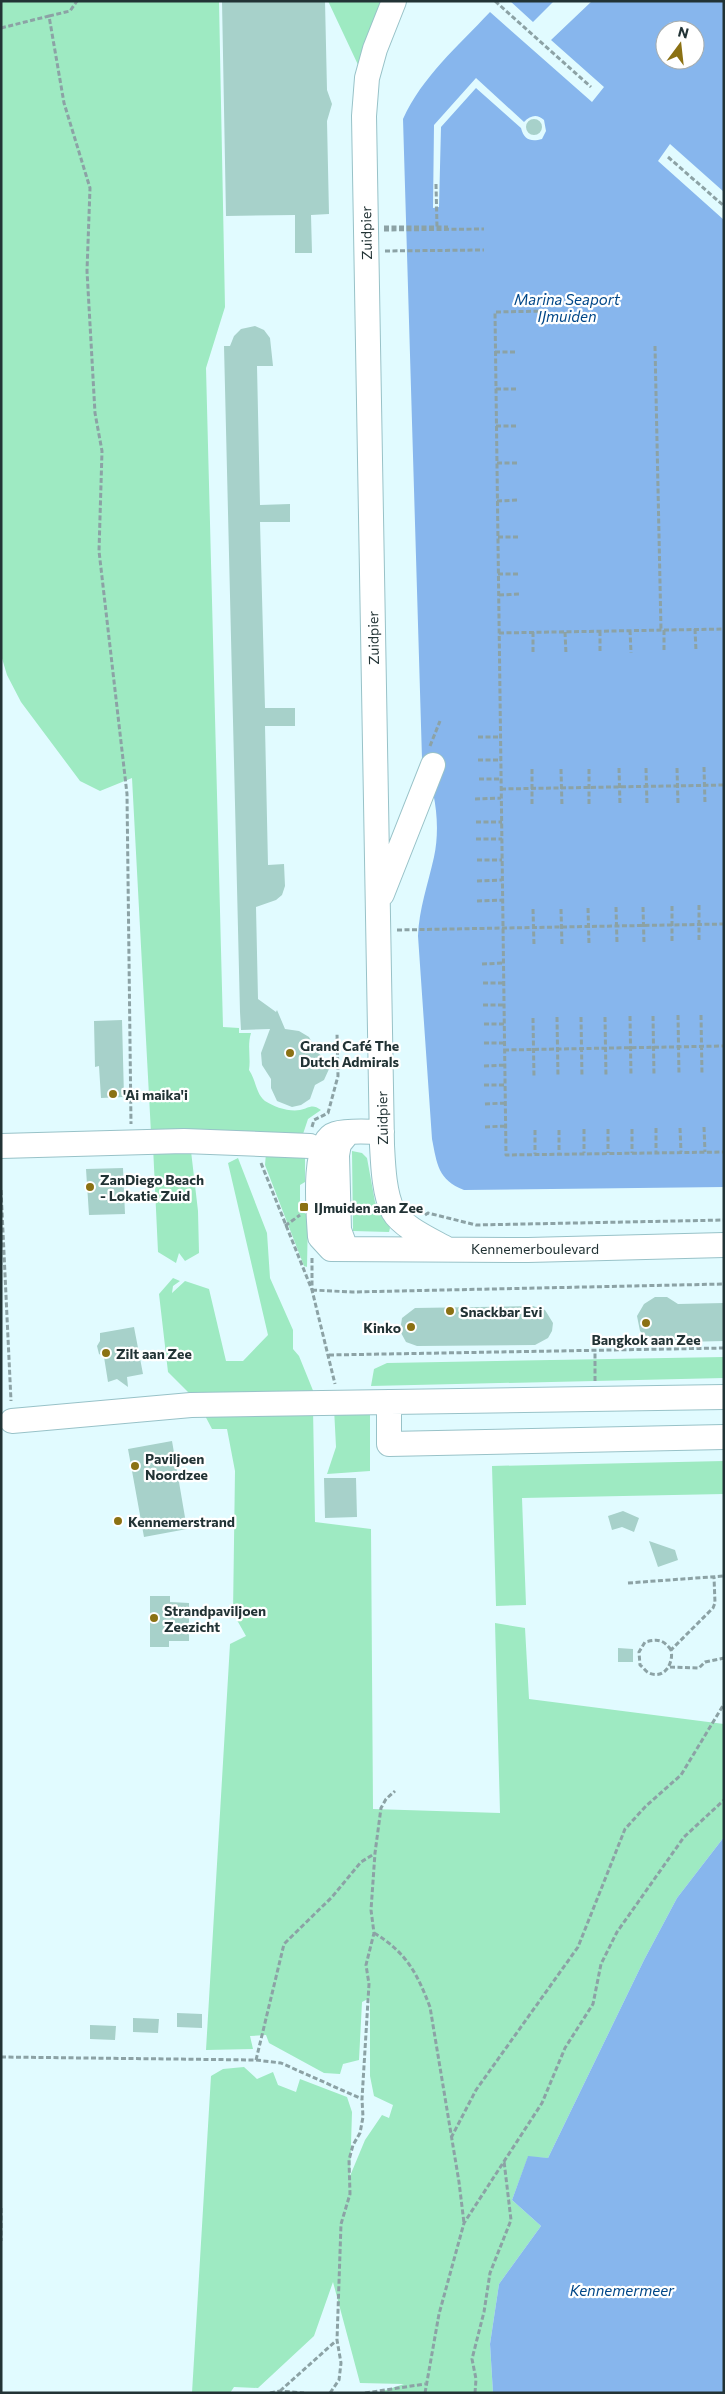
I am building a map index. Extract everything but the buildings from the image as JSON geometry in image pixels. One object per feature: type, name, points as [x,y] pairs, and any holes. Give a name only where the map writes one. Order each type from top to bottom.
[{"type":"street","name":"Zuidpier","points":[[394,1],[375,48],[367,78],[364,116],[374,229],[378,905],[382,1132],[385,1180],[393,1211],[417,1232],[448,1249]]},
{"type":"street","points":[[378,905],[433,765]]},
{"type":"street","name":"Kennemerboulevard","points":[[382,1132],[333,1134],[325,1141],[320,1154],[320,1237],[331,1248],[538,1250],[724,1245]]},
{"type":"street","points":[[1,1146],[184,1141],[255,1146],[310,1146]]},
{"type":"street","points":[[12,1421],[191,1405],[724,1396]]},
{"type":"street","points":[[389,1402],[389,1444],[724,1436]]},
{"type":"path","points":[[1,28],[70,12],[77,1]]},
{"type":"path","points":[[495,1],[591,87]]},
{"type":"path","points":[[49,16],[64,103],[90,188],[87,271],[95,413],[102,451],[99,551],[127,794],[131,1143]]},
{"type":"path","points":[[668,157],[724,206]]},
{"type":"path","points":[[436,184],[437,227]]},
{"type":"path","points":[[374,229],[448,227]]},
{"type":"path","points":[[374,229],[484,229]]},
{"type":"path","points":[[384,251],[484,250]]},
{"type":"path","points":[[546,311],[495,312],[506,1154],[724,1152]]},
{"type":"path","points":[[655,346],[664,652]]},
{"type":"path","points":[[495,352],[516,352]]},
{"type":"path","points":[[496,389],[517,389]]},
{"type":"path","points":[[496,426],[517,426]]},
{"type":"path","points":[[497,463],[518,463]]},
{"type":"path","points":[[497,501],[519,500]]},
{"type":"path","points":[[498,537],[519,537]]},
{"type":"path","points":[[498,574],[520,574]]},
{"type":"path","points":[[499,595],[520,594]]},
{"type":"path","points":[[695,629],[696,651]]},
{"type":"path","points":[[499,633],[724,629]]},
{"type":"path","points":[[630,630],[631,652]]},
{"type":"path","points":[[600,631],[600,653]]},
{"type":"path","points":[[533,632],[533,654]]},
{"type":"path","points":[[566,632],[566,654]]},
{"type":"path","points":[[478,738],[500,737]]},
{"type":"path","points":[[478,760],[501,760]]},
{"type":"path","points":[[704,767],[705,804]]},
{"type":"path","points":[[619,768],[620,805]]},
{"type":"path","points":[[646,768],[647,805]]},
{"type":"path","points":[[677,768],[678,804]]},
{"type":"path","points":[[561,769],[562,806]]},
{"type":"path","points":[[589,769],[589,805]]},
{"type":"path","points":[[532,770],[532,806]]},
{"type":"path","points":[[479,779],[501,779]]},
{"type":"path","points":[[501,789],[724,785]]},
{"type":"path","points":[[475,799],[501,798]]},
{"type":"path","points":[[476,822],[502,822]]},
{"type":"path","points":[[476,839],[502,839]]},
{"type":"path","points":[[477,860],[502,860]]},
{"type":"path","points":[[477,881],[502,880]]},
{"type":"path","points":[[477,901],[503,900]]},
{"type":"path","points":[[698,905],[699,941]]},
{"type":"path","points":[[672,906],[672,942]]},
{"type":"path","points":[[616,907],[617,943]]},
{"type":"path","points":[[643,907],[644,943]]},
{"type":"path","points":[[588,908],[589,944]]},
{"type":"path","points":[[533,909],[534,945]]},
{"type":"path","points":[[561,909],[562,944]]},
{"type":"path","points":[[392,930],[724,924]]},
{"type":"path","points":[[482,964],[504,963]]},
{"type":"path","points":[[483,983],[504,983]]},
{"type":"path","points":[[483,1005],[504,1005]]},
{"type":"path","points":[[678,1015],[679,1075]]},
{"type":"path","points":[[702,1015],[702,1075]]},
{"type":"path","points":[[630,1016],[631,1076]]},
{"type":"path","points":[[654,1016],[654,1076]]},
{"type":"path","points":[[557,1017],[558,1077]]},
{"type":"path","points":[[581,1017],[582,1077]]},
{"type":"path","points":[[606,1017],[606,1077]]},
{"type":"path","points":[[533,1018],[534,1078]]},
{"type":"path","points":[[484,1024],[504,1024]]},
{"type":"path","points":[[310,1146],[314,1120],[319,1115],[328,1113],[338,1076],[337,1033]]},
{"type":"path","points":[[484,1043],[504,1043]]},
{"type":"path","points":[[504,1050],[724,1046]]},
{"type":"path","points":[[484,1066],[505,1066]]},
{"type":"path","points":[[484,1085],[505,1085]]},
{"type":"path","points":[[485,1104],[505,1104]]},
{"type":"path","points":[[485,1127],[506,1126]]},
{"type":"path","points":[[656,1128],[656,1153]]},
{"type":"path","points":[[680,1128],[681,1152]]},
{"type":"path","points":[[704,1128],[705,1152]]},
{"type":"path","points":[[584,1129],[584,1154]]},
{"type":"path","points":[[608,1129],[608,1153]]},
{"type":"path","points":[[632,1129],[632,1153]]},
{"type":"path","points":[[535,1130],[535,1154]]},
{"type":"path","points":[[559,1130],[559,1154]]},
{"type":"path","points":[[255,1146],[279,1212],[312,1290],[329,1355],[338,1402]]},
{"type":"path","points":[[1,1190],[12,1421]]},
{"type":"path","points":[[410,1226],[428,1213],[464,1223],[476,1224],[724,1220]]},
{"type":"path","points":[[312,1290],[362,1291],[724,1284]]},
{"type":"path","points":[[329,1355],[724,1348]]},
{"type":"path","points":[[595,1350],[595,1376]]},
{"type":"path","points":[[628,1583],[724,1576]]},
{"type":"path","points":[[672,1650],[713,1608],[715,1603],[714,1577]]},
{"type":"path","points":[[658,1640],[666,1643],[672,1650],[673,1658],[669,1667],[659,1674],[649,1673],[640,1665],[639,1652],[645,1642],[658,1640]]},
{"type":"path","points":[[669,1667],[699,1668],[705,1662],[724,1658]]},
{"type":"path","points":[[451,2138],[476,2090],[578,1947],[625,1829],[646,1806],[681,1775],[724,1704]]},
{"type":"path","points":[[330,2393],[339,2380],[342,2362],[337,2340],[341,2224],[350,2194],[349,2160],[353,2145],[360,2133],[363,2117],[362,2099],[370,1984],[366,1965],[374,1933],[371,1910],[375,1853],[381,1808],[386,1799],[395,1791]]},
{"type":"path","points":[[424,2393],[439,2314],[464,2223],[542,2103],[565,2048],[593,2004],[601,1964],[617,1932],[684,1837],[724,1800]]},
{"type":"path","points":[[256,2060],[284,1944],[332,1897],[361,1862],[375,1853]]},
{"type":"path","points":[[374,1933],[392,1944],[409,1963],[420,1981],[430,2008],[464,2223]]},
{"type":"path","points":[[1,2057],[256,2060],[281,2063],[362,2099]]},
{"type":"path","points":[[475,2393],[476,2379],[472,2359],[482,2320],[490,2273],[511,2220],[504,2161]]},
{"type":"path","points":[[1,2208],[1,2241]]},
{"type":"path","points":[[280,2390],[337,2340]]},
{"type":"path","points":[[365,2393],[425,2384]]},
{"type":"path","points":[[270,2393],[280,2390],[304,2393]]},
{"type":"green space","points":[[1,1],[219,1],[225,307],[206,368],[223,1027],[239,1028],[239,1033],[251,1033],[249,1042],[249,1070],[260,1095],[265,1101],[286,1110],[300,1110],[313,1106],[321,1110],[308,1119],[303,1134],[151,1133],[132,778],[100,791],[80,781],[21,702],[7,675],[1,655]]},
{"type":"green space","points":[[328,1],[382,1],[360,69]]},
{"type":"green space","points":[[153,1146],[191,1151],[198,1211],[199,1253],[185,1261],[179,1253],[176,1263],[158,1252]]},
{"type":"green space","points":[[352,1151],[362,1153],[367,1158],[375,1202],[390,1228],[389,1232],[353,1231]]},
{"type":"green space","points":[[266,1153],[305,1153],[305,1182],[300,1185],[300,1209],[308,1216],[307,1267],[304,1266],[265,1165]]},
{"type":"green space","points":[[238,1158],[267,1233],[270,1278],[293,1330],[293,1349],[299,1356],[314,1393],[191,1395],[168,1372],[159,1294],[173,1278],[180,1281],[173,1286],[172,1293],[185,1281],[209,1289],[226,1361],[243,1361],[268,1335],[228,1163]]},
{"type":"green space","points":[[724,1357],[724,1378],[371,1386],[374,1369],[387,1363]]},
{"type":"green space","points":[[201,1408],[313,1408],[315,1522],[371,1529],[373,1809],[500,1813],[495,1623],[525,1628],[529,1699],[724,1724],[724,1837],[677,1898],[644,1960],[548,2158],[528,2157],[512,2200],[541,2226],[499,2284],[490,2344],[493,2393],[377,2393],[404,2384],[360,2383],[333,2282],[314,2336],[258,2388],[234,2387],[230,2393],[192,2393],[211,2076],[223,2069],[244,2067],[257,2079],[273,2072],[278,2085],[296,2092],[300,2079],[347,2097],[352,2112],[350,2176],[365,2140],[382,2115],[389,2118],[393,2105],[374,2096],[370,2076],[370,1998],[362,2002],[359,2060],[343,2064],[340,2074],[324,2073],[269,2043],[266,2035],[250,2036],[253,2049],[206,2050],[230,1644],[246,1636],[233,1613],[235,1471],[227,1429],[212,1429]]},
{"type":"green space","points":[[334,1408],[370,1410],[370,1471],[327,1474],[336,1447]]},
{"type":"green space","points":[[724,1461],[724,1494],[522,1498],[526,1605],[496,1606],[492,1466]]},
{"type":"water","points":[[510,1],[554,1],[533,22]]},
{"type":"water","name":"Marina Seaport IJmuiden","points":[[592,1],[724,1],[724,192],[670,144],[658,161],[724,220],[724,1187],[464,1190],[449,1181],[440,1170],[432,1139],[418,936],[422,906],[436,845],[437,819],[436,806],[427,770],[422,759],[403,119],[420,89],[430,76],[490,12],[592,102],[604,87],[551,40]],"holes":[[[476,78],[524,122],[534,116],[544,120],[546,131],[542,139],[526,138],[521,128],[476,88],[441,127],[439,207],[433,208],[434,125]]]},
{"type":"water","name":"Kennemermeer","points":[[724,1837],[724,2393],[493,2393],[490,2344],[499,2284],[541,2226],[512,2200],[528,2156],[548,2158],[644,1960],[677,1898]]},
{"type":"place","name":"Grand Café The Dutch Admirals","points":[[290,1053]]},
{"type":"place","name":"'Ai maika'i","points":[[113,1094]]},
{"type":"place","name":"ZanDiego Beach - Lokatie Zuid","points":[[90,1187]]},
{"type":"place","name":"IJmuiden aan Zee","points":[[304,1207]]},
{"type":"place","name":"Snackbar Evi","points":[[450,1311]]},
{"type":"place","name":"Bangkok aan Zee","points":[[646,1323]]},
{"type":"place","name":"Kinko","points":[[411,1327]]},
{"type":"place","name":"Zilt aan Zee","points":[[106,1353]]},
{"type":"place","name":"Paviljoen Noordzee","points":[[135,1466]]},
{"type":"place","name":"Kennemerstrand","points":[[118,1521]]},
{"type":"place","name":"Strandpaviljoen Zeezicht","points":[[154,1618]]}]
